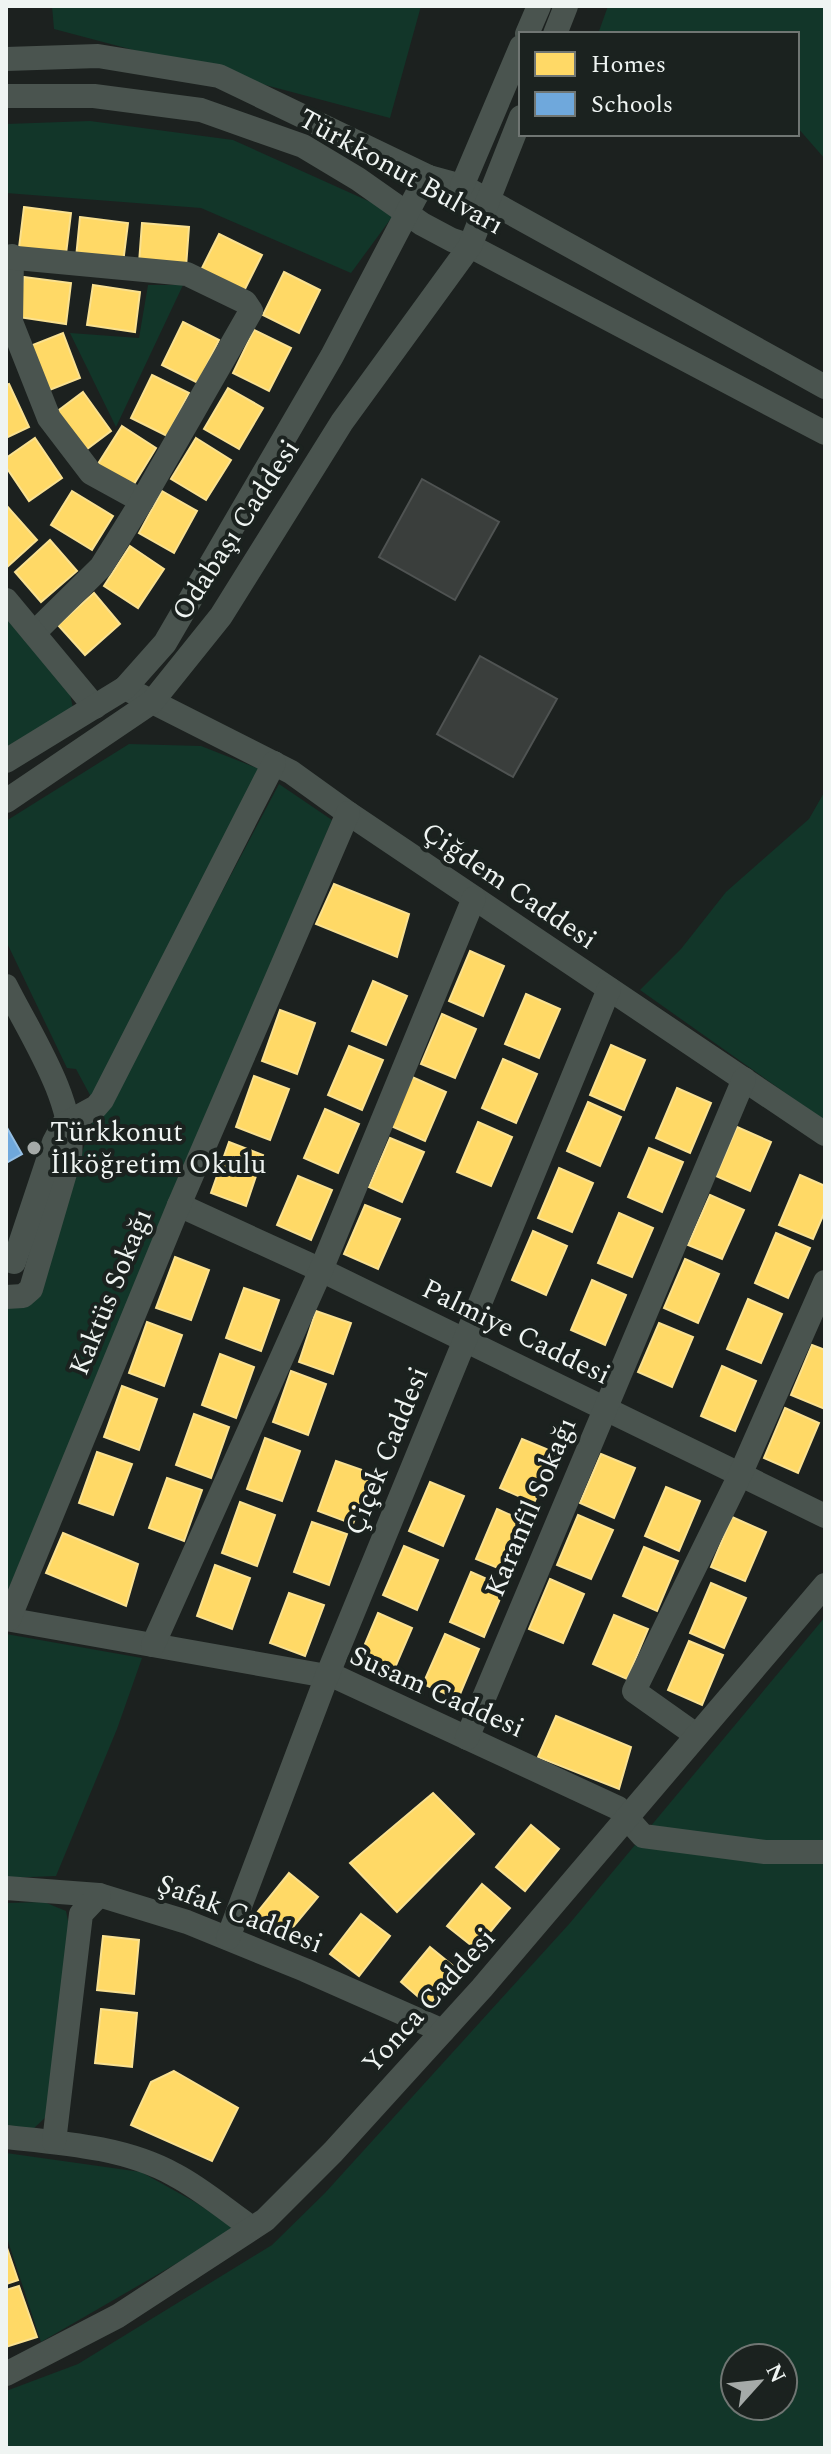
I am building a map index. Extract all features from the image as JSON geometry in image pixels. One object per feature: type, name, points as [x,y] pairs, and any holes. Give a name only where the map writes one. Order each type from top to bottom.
[{"type":"street","points":[[528,32],[539,6]]},
{"type":"street","points":[[556,32],[566,6]]},
{"type":"street","points":[[462,186],[519,52]]},
{"type":"street","name":"Türkkonut Bulvarı","points":[[6,59],[98,56],[219,76],[429,177],[462,186],[825,387]]},
{"type":"street","name":"Türkkonut Bulvarı","points":[[6,96],[94,96],[201,110],[303,146],[437,233],[470,246],[825,433]]},
{"type":"street","name":"Odabaşı Caddesi","points":[[6,801],[152,702],[221,616],[342,422],[470,246],[519,122]]},
{"type":"street","name":"Odabaşı Caddesi","points":[[6,761],[125,688],[165,643],[317,381],[429,177]]},
{"type":"street","points":[[34,633],[101,567],[142,501],[251,311],[245,302],[187,274],[9,256],[11,322],[49,418],[91,473],[142,501]]},
{"type":"street","points":[[6,600],[95,707]]},
{"type":"street","name":"Çiğdem Caddesi","points":[[125,688],[291,772],[825,1134]]},
{"type":"street","points":[[6,1259],[14,1262],[54,1142],[63,1125],[96,1107],[102,1100],[274,763]]},
{"type":"street","name":"Kaktüs Sokağı","points":[[8,1619],[179,1205],[348,813]]},
{"type":"street","points":[[153,1645],[321,1270],[474,898]]},
{"type":"street","points":[[6,986],[58,1090],[72,1139],[70,1156],[31,1289],[15,1297]]},
{"type":"street","name":"Çiçek Caddesi","points":[[228,1938],[327,1676],[609,989]]},
{"type":"street","name":"Karanfil Sokağı","points":[[467,1738],[744,1079]]},
{"type":"street","name":"Palmiye Caddesi","points":[[179,1205],[321,1270],[825,1516]]},
{"type":"street","points":[[696,1735],[634,1691],[740,1475],[825,1282]]},
{"type":"street","name":"Yonca Caddesi","points":[[6,2374],[118,2316],[265,2220],[333,2152],[443,2031],[825,1585]]},
{"type":"street","name":"Susam Caddesi","points":[[8,1619],[338,1678],[618,1808],[643,1836],[765,1852],[825,1852]]},
{"type":"street","name":"Şafak Caddesi","points":[[6,1888],[99,1895],[187,1922],[443,2031]]},
{"type":"street","points":[[54,2142],[81,1914],[99,1895]]},
{"type":"street","points":[[6,2137],[123,2154],[175,2175],[252,2228]]},
{"type":"green space","points":[[52,6],[421,6],[390,118],[54,29]]},
{"type":"green space","points":[[608,6],[825,6],[825,159],[799,129],[799,32],[599,32]]},
{"type":"green space","points":[[90,121],[233,140],[395,213],[351,273],[201,208],[6,193],[6,124]]},
{"type":"green space","points":[[148,285],[183,285],[116,427],[70,333],[139,338]]},
{"type":"green space","points":[[6,618],[70,694],[73,708],[6,747]]},
{"type":"green space","points":[[129,744],[201,746],[262,770],[94,1096],[90,1095],[76,1069],[67,1068],[6,941],[6,821]]},
{"type":"green space","points":[[279,784],[332,820],[6,1595],[6,1302],[36,1295],[91,1125],[133,1060]]},
{"type":"green space","points":[[825,791],[825,1121],[640,990],[681,949],[726,892],[809,819]]},
{"type":"green space","points":[[825,1617],[825,2448],[6,2448],[6,2391],[78,2364],[272,2245],[325,2193],[570,1923]]},
{"type":"green space","points":[[6,1634],[142,1658],[117,1729],[56,1876],[6,1878]]},
{"type":"green space","points":[[44,1902],[66,1911],[70,1931],[48,2115],[33,2129],[6,2127],[6,1903]]},
{"type":"green space","points":[[6,2153],[141,2172],[236,2229],[41,2342],[6,2235]]},
{"type":"building: Homes","points":[[24,207],[71,213],[66,254],[19,248]]},
{"type":"building: Homes","points":[[80,217],[128,223],[123,263],[76,258]]},
{"type":"building: Homes","points":[[142,223],[189,227],[186,267],[139,263]]},
{"type":"building: Homes","points":[[219,234],[262,255],[244,291],[201,270]]},
{"type":"building: Homes","points":[[284,272],[320,290],[299,333],[263,315]]},
{"type":"building: Homes","points":[[24,277],[71,283],[66,324],[18,317]]},
{"type":"building: Homes","points":[[93,285],[140,292],[135,332],[87,325]]},
{"type":"building: Homes","points":[[183,322],[219,340],[198,383],[162,365]]},
{"type":"building: Homes","points":[[254,330],[291,348],[269,391],[233,373]]},
{"type":"building: Homes","points":[[63,333],[80,378],[42,393],[25,348]]},
{"type":"building: Homes","points":[[152,375],[189,393],[167,436],[131,418]]},
{"type":"building: Homes","points":[[9,384],[29,427],[6,438],[6,385]]},
{"type":"building: Homes","points":[[228,388],[263,408],[239,449],[204,429]]},
{"type":"building: Homes","points":[[83,392],[111,431],[79,455],[51,416]]},
{"type":"building: Homes","points":[[122,426],[156,448],[131,489],[96,467]]},
{"type":"building: Homes","points":[[35,438],[62,478],[29,501],[6,467],[6,458]]},
{"type":"building: Homes","points":[[196,438],[231,460],[206,500],[171,479]]},
{"type":"building: Homes","points":[[72,491],[113,516],[92,550],[51,525]]},
{"type":"building: Homes","points":[[162,491],[197,511],[174,553],[139,533]]},
{"type":"building: Homes","points":[[6,505],[37,540],[7,567],[6,566]]},
{"type":"building: Homes","points":[[50,540],[77,571],[41,602],[15,572]]},
{"type":"building: Homes","points":[[130,546],[164,569],[138,608],[104,586]]},
{"type":"building: Homes","points":[[94,593],[120,624],[85,655],[58,625]]},
{"type":"building: Homes","points":[[334,884],[409,914],[397,957],[316,924]]},
{"type":"building: Homes","points":[[470,951],[504,966],[483,1016],[449,1001]]},
{"type":"building: Homes","points":[[373,981],[407,996],[386,1045],[352,1031]]},
{"type":"building: Homes","points":[[526,994],[560,1009],[539,1058],[505,1044]]},
{"type":"building: Homes","points":[[280,1010],[315,1023],[297,1074],[262,1061]]},
{"type":"building: Homes","points":[[442,1014],[476,1029],[455,1078],[421,1064]]},
{"type":"building: Homes","points":[[611,1045],[645,1060],[624,1110],[590,1095]]},
{"type":"building: Homes","points":[[349,1046],[383,1060],[362,1110],[328,1095]]},
{"type":"building: Homes","points":[[503,1059],[537,1074],[516,1123],[482,1108]]},
{"type":"building: Homes","points":[[254,1076],[289,1089],[270,1140],[236,1127]]},
{"type":"building: Homes","points":[[412,1077],[446,1092],[425,1141],[391,1126]]},
{"type":"building: Homes","points":[[677,1088],[711,1103],[690,1153],[656,1138]]},
{"type":"building: Homes","points":[[588,1102],[621,1117],[600,1166],[567,1151]]},
{"type":"building: Homes","points":[[325,1109],[359,1124],[338,1173],[304,1158]]},
{"type":"building: Homes","points":[[478,1122],[512,1137],[491,1186],[457,1172]]},
{"type":"building: Homes","points":[[737,1127],[771,1142],[750,1191],[716,1176]]},
{"type":"building: Homes","points":[[390,1138],[424,1152],[402,1202],[369,1187]]},
{"type":"building: Homes","points":[[229,1142],[263,1155],[246,1206],[211,1193]]},
{"type":"building: Homes","points":[[649,1148],[683,1162],[662,1212],[628,1197]]},
{"type":"building: Homes","points":[[559,1168],[593,1183],[572,1232],[538,1218]]},
{"type":"building: Homes","points":[[800,1175],[825,1186],[825,1211],[813,1239],[779,1225]]},
{"type":"building: Homes","points":[[298,1176],[332,1190],[311,1240],[277,1225]]},
{"type":"building: Homes","points":[[710,1195],[744,1210],[722,1259],[688,1245]]},
{"type":"building: Homes","points":[[365,1205],[400,1219],[378,1269],[344,1254]]},
{"type":"building: Homes","points":[[619,1213],[653,1228],[632,1277],[598,1263]]},
{"type":"building: Homes","points":[[533,1231],[567,1246],[546,1295],[512,1280]]},
{"type":"building: Homes","points":[[776,1233],[810,1248],[788,1298],[755,1283]]},
{"type":"building: Homes","points":[[175,1257],[209,1270],[191,1320],[156,1308]]},
{"type":"building: Homes","points":[[685,1259],[719,1274],[698,1323],[664,1308]]},
{"type":"building: Homes","points":[[592,1280],[626,1295],[605,1345],[571,1330]]},
{"type":"building: Homes","points":[[244,1288],[279,1300],[261,1351],[226,1338]]},
{"type":"building: Homes","points":[[748,1299],[782,1314],[761,1363],[727,1349]]},
{"type":"building: Homes","points":[[316,1311],[351,1323],[333,1374],[299,1362]]},
{"type":"building: Homes","points":[[147,1322],[182,1335],[164,1386],[129,1373]]},
{"type":"building: Homes","points":[[659,1323],[693,1337],[672,1387],[638,1372]]},
{"type":"building: Homes","points":[[812,1345],[825,1350],[825,1409],[791,1395]]},
{"type":"building: Homes","points":[[220,1354],[254,1367],[236,1418],[202,1405]]},
{"type":"building: Homes","points":[[722,1366],[756,1381],[735,1431],[701,1416]]},
{"type":"building: Homes","points":[[291,1371],[326,1384],[308,1435],[273,1422]]},
{"type":"building: Homes","points":[[122,1386],[157,1399],[139,1450],[104,1437]]},
{"type":"building: Homes","points":[[785,1408],[819,1423],[798,1473],[764,1458]]},
{"type":"building: Homes","points":[[194,1414],[229,1427],[211,1478],[176,1465]]},
{"type":"building: Homes","points":[[265,1438],[300,1451],[282,1501],[247,1489]]},
{"type":"building: Homes","points":[[522,1439],[556,1453],[534,1503],[500,1488]]},
{"type":"building: Homes","points":[[97,1452],[132,1464],[113,1515],[79,1503]]},
{"type":"building: Homes","points":[[601,1454],[635,1468],[614,1518],[580,1503]]},
{"type":"building: Homes","points":[[336,1461],[371,1473],[353,1524],[318,1511]]},
{"type":"building: Homes","points":[[167,1478],[202,1490],[184,1541],[149,1528]]},
{"type":"building: Homes","points":[[430,1482],[464,1496],[443,1546],[409,1531]]},
{"type":"building: Homes","points":[[666,1487],[700,1501],[679,1551],[645,1536]]},
{"type":"building: Homes","points":[[240,1502],[275,1515],[257,1566],[222,1553]]},
{"type":"building: Homes","points":[[497,1509],[531,1524],[510,1573],[476,1559]]},
{"type":"building: Homes","points":[[578,1515],[613,1530],[591,1579],[557,1565]]},
{"type":"building: Homes","points":[[732,1517],[766,1532],[745,1581],[711,1567]]},
{"type":"building: Homes","points":[[312,1522],[347,1534],[329,1585],[294,1572]]},
{"type":"building: Homes","points":[[63,1533],[138,1564],[126,1606],[46,1573]]},
{"type":"building: Homes","points":[[404,1546],[438,1560],[417,1610],[383,1595]]},
{"type":"building: Homes","points":[[644,1547],[678,1561],[657,1611],[623,1596]]},
{"type":"building: Homes","points":[[215,1565],[250,1578],[232,1629],[197,1616]]},
{"type":"building: Homes","points":[[471,1572],[505,1587],[484,1637],[450,1622]]},
{"type":"building: Homes","points":[[550,1579],[584,1594],[563,1643],[529,1629]]},
{"type":"building: Homes","points":[[711,1583],[746,1598],[724,1648],[690,1633]]},
{"type":"building: Homes","points":[[289,1593],[324,1605],[305,1656],[270,1643]]},
{"type":"building: Homes","points":[[378,1613],[412,1628],[391,1677],[357,1663]]},
{"type":"building: Homes","points":[[614,1615],[648,1629],[627,1679],[593,1664]]},
{"type":"building: Homes","points":[[445,1634],[479,1649],[458,1699],[423,1684]]},
{"type":"building: Homes","points":[[689,1641],[723,1655],[702,1705],[668,1690]]},
{"type":"building: Homes","points":[[556,1716],[631,1747],[619,1789],[538,1757]]},
{"type":"building: Homes","points":[[433,1793],[474,1834],[397,1912],[350,1863]]},
{"type":"building: Homes","points":[[531,1825],[559,1849],[525,1891],[496,1867]]},
{"type":"building: Homes","points":[[289,1873],[318,1897],[283,1939],[255,1915]]},
{"type":"building: Homes","points":[[482,1884],[510,1908],[476,1949],[447,1926]]},
{"type":"building: Homes","points":[[361,1914],[390,1936],[359,1976],[330,1954]]},
{"type":"building: Homes","points":[[103,1936],[139,1940],[134,1994],[97,1990]]},
{"type":"building: Homes","points":[[430,1947],[458,1970],[429,2006],[401,1982]]},
{"type":"building: Homes","points":[[101,2009],[137,2013],[132,2067],[95,2063]]},
{"type":"building: Homes","points":[[174,2071],[238,2108],[212,2161],[131,2125],[151,2082]]},
{"type":"building: Homes","points":[[6,2245],[18,2280],[6,2284]]},
{"type":"building: Homes","points":[[19,2286],[37,2337],[6,2347],[6,2290]]},
{"type":"building: Schools","points":[[6,1126],[22,1154],[6,1163]]},
{"type":"building: Other","points":[[422,479],[499,522],[455,600],[379,557]]},
{"type":"building: Other","points":[[480,656],[557,699],[513,777],[437,734]]},
{"type":"place","name":"Türkkonut İlköğretim Okulu","points":[[34,1148]]}]
